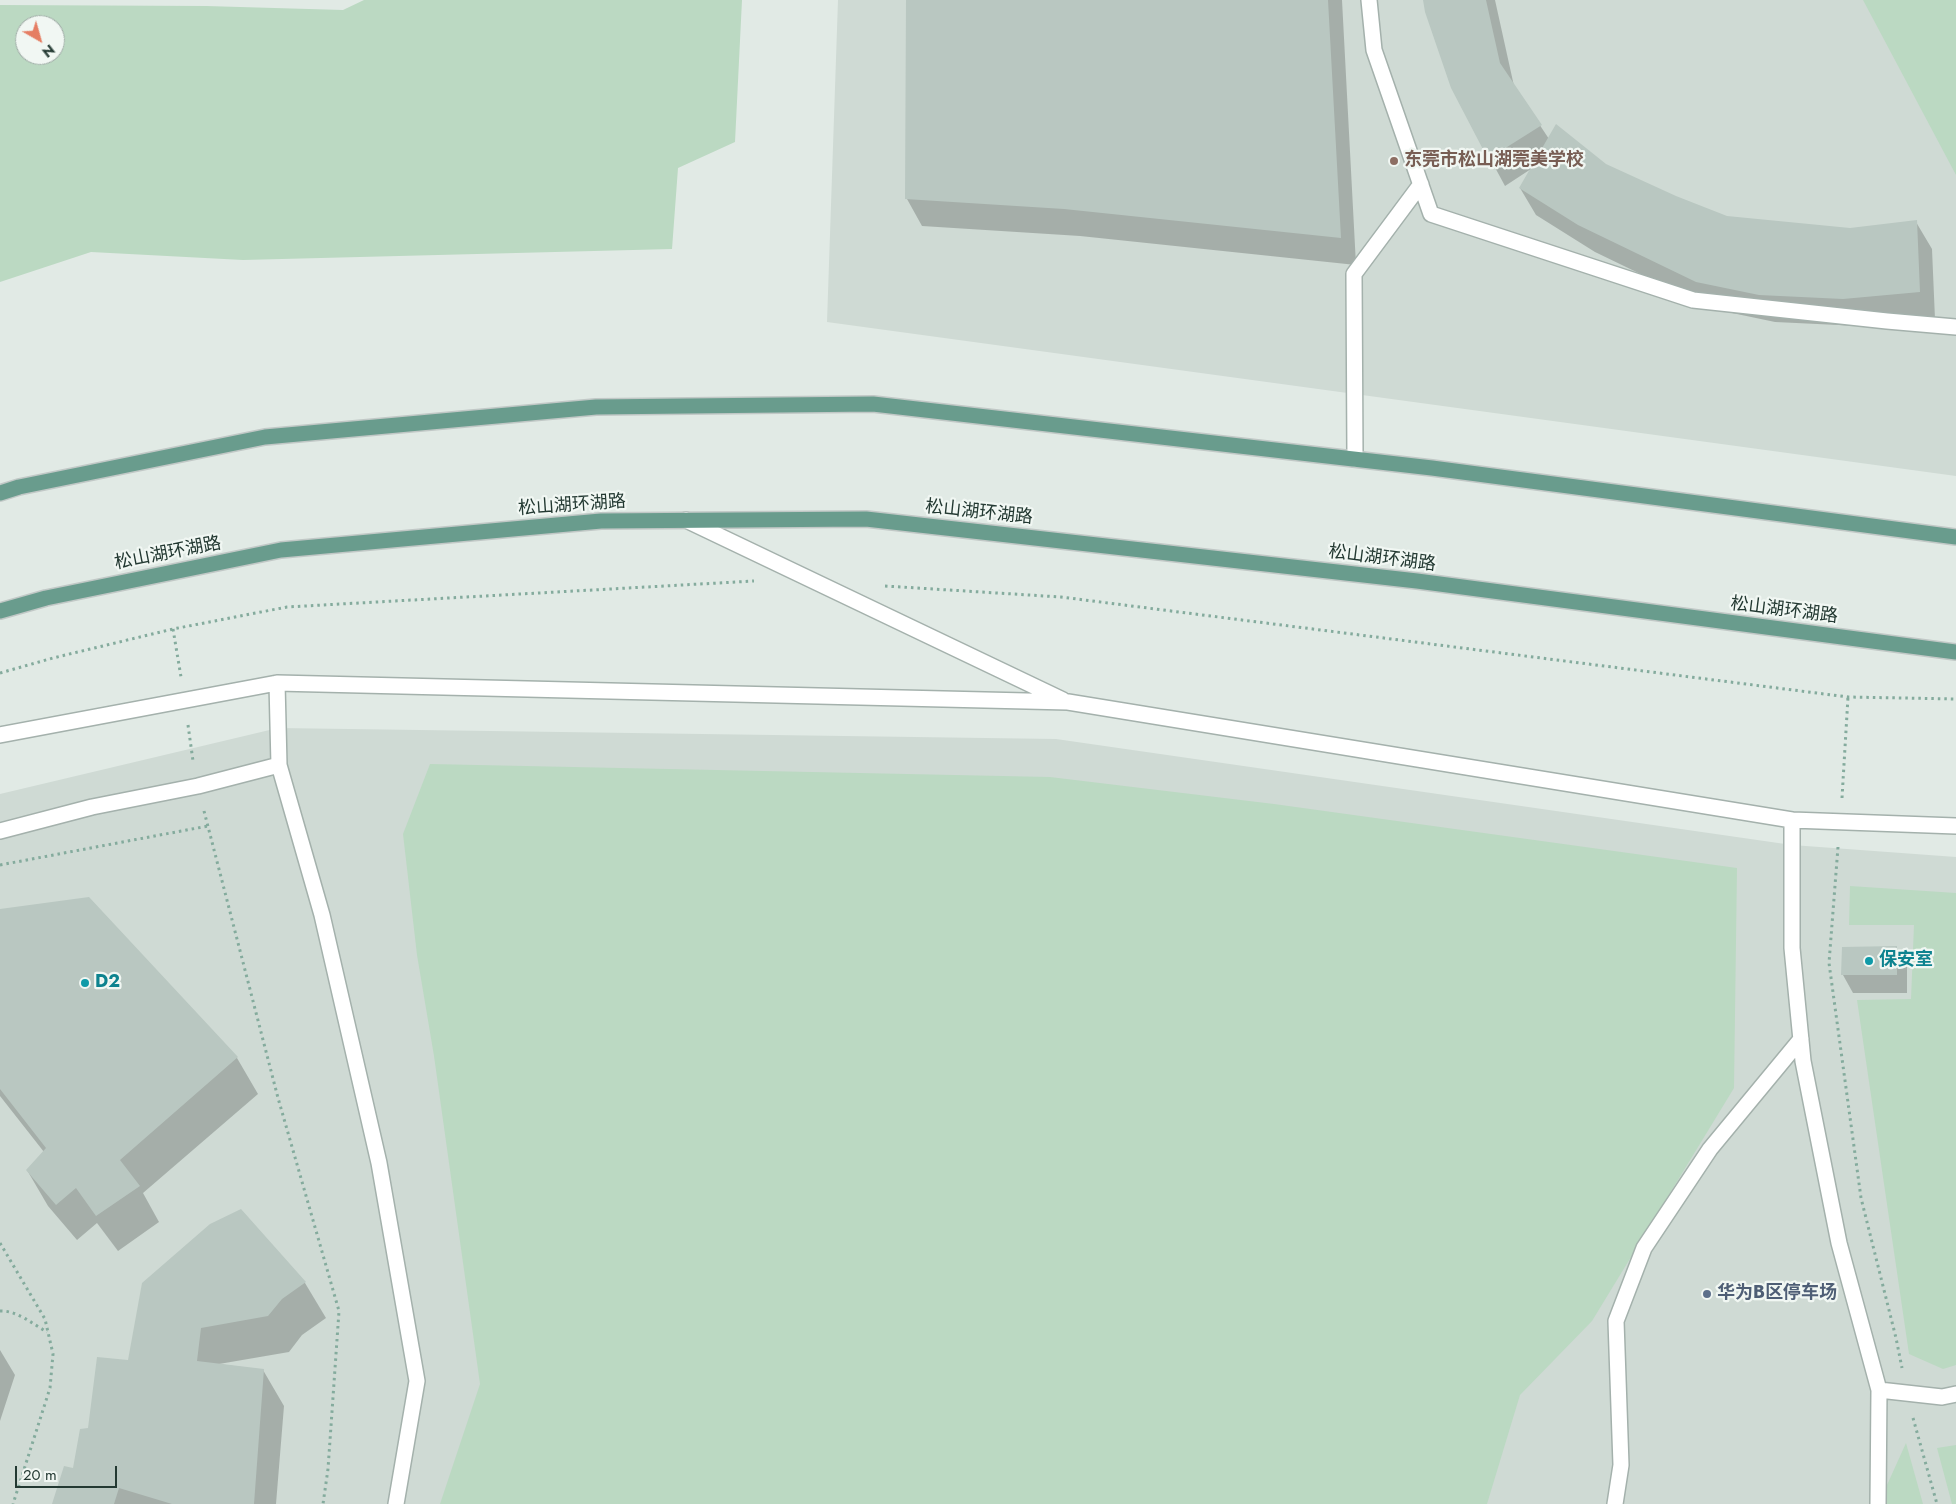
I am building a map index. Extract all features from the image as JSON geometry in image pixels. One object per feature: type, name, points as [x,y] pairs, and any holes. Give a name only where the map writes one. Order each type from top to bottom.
[{"type":"main road","points":[[0,493],[19,487],[265,437],[596,406],[873,404],[1432,468],[1956,537]]},
{"type":"main road","name":"松山湖环湖路","points":[[0,612],[46,598],[281,550],[601,521],[866,519],[1417,581],[1956,652]]},
{"type":"street","points":[[1369,0],[1374,50],[1431,214],[1693,300],[1887,322],[1956,327]]},
{"type":"street","points":[[1355,459],[1354,274],[1420,184]]},
{"type":"street","points":[[686,520],[1068,702]]},
{"type":"street","points":[[277,683],[279,765],[322,915],[377,1153],[417,1381],[396,1504]]},
{"type":"street","points":[[0,735],[277,683],[1068,702],[1792,820],[1956,826]]},
{"type":"street","points":[[0,831],[92,807],[198,786],[279,765]]},
{"type":"street","points":[[1792,820],[1792,948],[1803,1061],[1839,1243],[1879,1390],[1878,1504]]},
{"type":"street","points":[[1616,1504],[1621,1465],[1616,1321],[1644,1248],[1710,1149],[1801,1039]]},
{"type":"street","points":[[1879,1390],[1942,1397],[1956,1394]]},
{"type":"path","points":[[0,673],[173,628],[287,607],[756,581]]},
{"type":"path","points":[[883,585],[1061,597],[1848,696],[1956,699]]},
{"type":"path","points":[[1848,696],[1841,822],[1829,963],[1861,1198],[1896,1338],[1906,1393],[1937,1504]]},
{"type":"path","points":[[191,749],[198,786],[278,1098],[340,1311],[328,1469],[323,1504]]},
{"type":"path","points":[[0,866],[208,826]]},
{"type":"path","points":[[0,1243],[45,1319],[52,1354],[50,1388],[13,1504]]},
{"type":"path","points":[[0,1311],[7,1311],[24,1318],[48,1332]]},
{"type":"shaded area","name":"东莞市松山湖莞美学校","points":[[838,0],[1956,0],[1956,476],[827,322]]},
{"type":"shaded area","points":[[278,728],[1056,739],[1792,845],[1956,857],[1956,1504],[0,1504],[0,794]]},
{"type":"green space","points":[[364,0],[742,0],[735,142],[678,168],[672,249],[243,260],[91,252],[0,282],[0,5],[206,6],[343,10]]},
{"type":"green space","points":[[1863,0],[1956,0],[1956,175]]},
{"type":"green space","points":[[430,764],[1050,777],[1274,804],[1737,868],[1734,1088],[1592,1321],[1520,1395],[1487,1504],[440,1504],[480,1384],[434,1056],[417,955],[403,834]]},
{"type":"green space","points":[[1850,886],[1956,893],[1956,1365],[1943,1369],[1909,1354],[1857,1000],[1911,999],[1914,925],[1849,925]]},
{"type":"green space","points":[[1906,1443],[1923,1504],[1885,1504],[1887,1485]]},
{"type":"green space","points":[[1956,1445],[1956,1504],[1952,1504],[1937,1448]]},
{"type":"building","points":[[906,0],[1328,0],[1341,238],[1064,209],[905,199]]},
{"type":"building","points":[[1423,0],[1486,0],[1500,63],[1542,125],[1488,159],[1451,88],[1425,12]]},
{"type":"building","points":[[1556,124],[1606,164],[1676,196],[1727,216],[1850,228],[1917,220],[1920,292],[1843,299],[1759,295],[1696,282],[1578,225],[1519,188]]},
{"type":"building","name":"D2","points":[[89,897],[238,1057],[120,1160],[140,1186],[96,1216],[76,1188],[56,1205],[26,1170],[46,1148],[0,1089],[0,909]]},
{"type":"building","name":"保安室","points":[[1897,946],[1897,975],[1841,975],[1842,947]]},
{"type":"building","points":[[241,1209],[306,1282],[282,1299],[268,1316],[201,1328],[197,1361],[264,1369],[254,1504],[172,1504],[119,1488],[114,1504],[52,1504],[64,1466],[73,1468],[80,1429],[88,1428],[97,1357],[128,1360],[142,1283],[210,1224]]},
{"type":"place","name":"东莞市松山湖莞美学校","points":[[1394,161]]},
{"type":"place","name":"保安室","points":[[1869,961]]},
{"type":"place","name":"D2","points":[[85,983]]},
{"type":"place","name":"华为B区停车场","points":[[1707,1294]]}]
